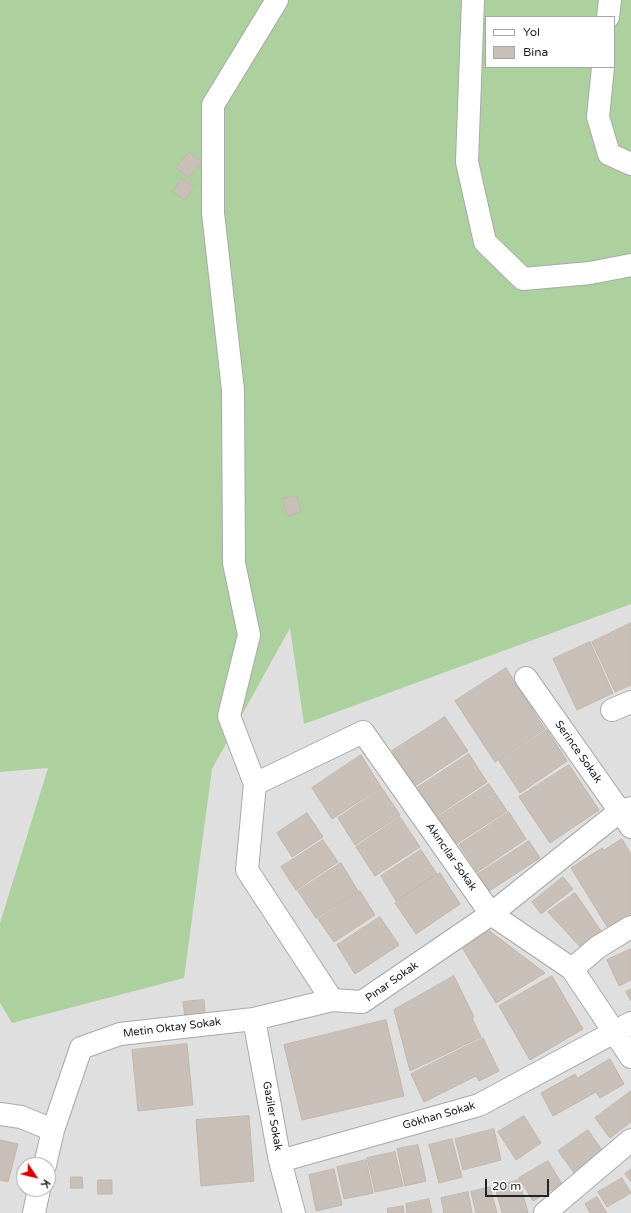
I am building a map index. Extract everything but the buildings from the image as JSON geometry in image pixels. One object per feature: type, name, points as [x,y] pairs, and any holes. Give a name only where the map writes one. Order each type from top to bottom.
[{"type":"street","points":[[277,0],[213,105],[212,213],[233,390],[234,563],[249,635],[229,716],[255,784],[247,870],[332,1000]]},
{"type":"street","points":[[473,0],[467,162],[485,242],[523,279],[590,273],[631,265]]},
{"type":"street","points":[[608,16],[610,0]]},
{"type":"street","points":[[603,68],[598,117],[609,154],[631,164]]},
{"type":"street","name":"Serince Sokak","points":[[526,678],[627,815]]},
{"type":"street","name":"Akıncılar Sokak","points":[[255,784],[363,732],[490,914],[572,969],[623,1027],[631,1057]]},
{"type":"street","name":"Pınar Sokak","points":[[332,1000],[362,1002],[490,914],[627,815]]},
{"type":"street","points":[[572,969],[598,947],[631,927]]},
{"type":"street","name":"Metin Oktay Sokak","points":[[53,1130],[81,1048],[120,1034],[254,1019],[332,1000]]},
{"type":"street","name":"Gaziler Sokak","points":[[254,1019],[280,1161],[294,1213]]},
{"type":"street","name":"Gökhan Sokak","points":[[280,1161],[479,1105],[623,1027]]},
{"type":"street","points":[[0,1114],[21,1117],[53,1130],[47,1157]]},
{"type":"street","points":[[545,1213],[631,1140]]},
{"type":"street","points":[[34,1213],[37,1197]]},
{"type":"shaded area","points":[[631,362],[631,1213],[0,1213],[0,632]]},
{"type":"green space","points":[[0,0],[631,0],[631,604],[304,724],[290,628],[212,769],[184,978],[12,1023],[0,1003],[0,923],[48,768],[0,772]]}]
